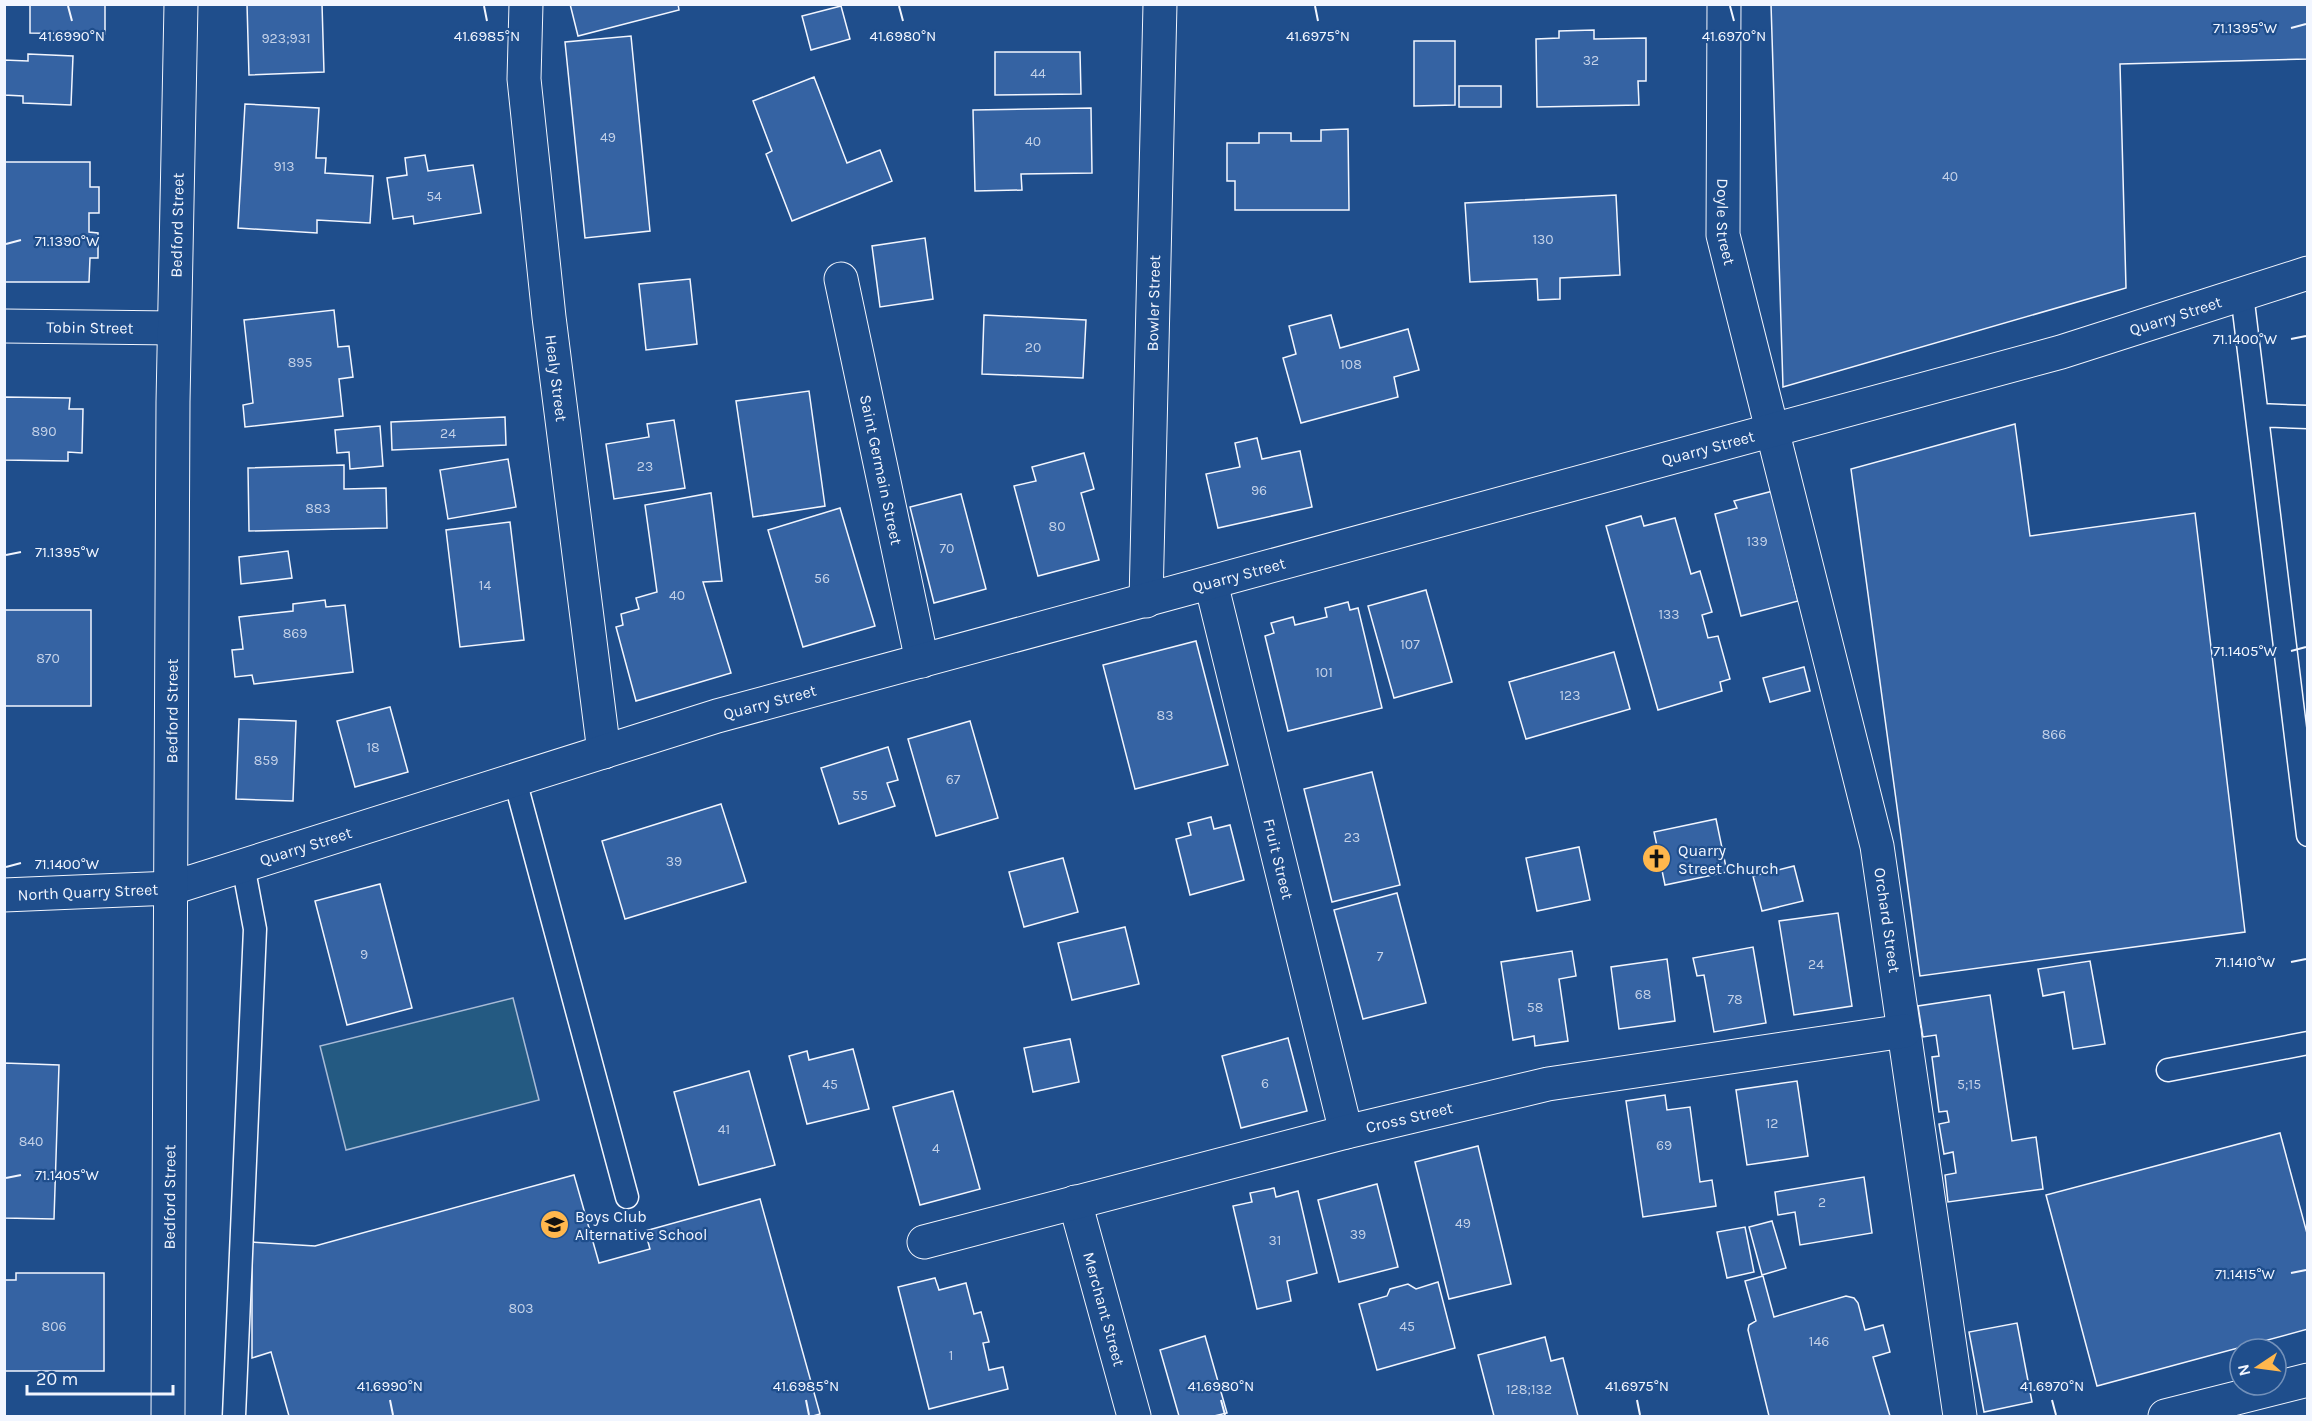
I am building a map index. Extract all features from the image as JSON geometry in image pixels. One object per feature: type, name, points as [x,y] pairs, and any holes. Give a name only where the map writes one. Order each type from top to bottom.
[{"type":"street","name":"Bedford Street","points":[[168,1416],[174,328],[181,4]]},
{"type":"street","name":"Healy Street","points":[[526,4],[525,91],[549,317],[604,752]]},
{"type":"street","name":"Bowler Street","points":[[1146,601],[1160,4]]},
{"type":"street","name":"Doyle Street","points":[[1724,4],[1723,235],[1771,431]]},
{"type":"street","name":"Quarry Street","points":[[172,888],[717,716],[2061,352],[2307,273]]},
{"type":"street","name":"Saint Germain Street","points":[[841,279],[922,661]]},
{"type":"street","name":"Tobin Street","points":[[4,326],[174,328]]},
{"type":"street","name":"Orchard Street","points":[[1771,431],[1877,846],[1960,1416]]},
{"type":"street","name":"Fruit Street","points":[[1211,584],[1346,1132]]},
{"type":"street","name":"North Quarry Street","points":[[4,895],[172,888]]},
{"type":"street","name":"Cross Street","points":[[924,1242],[1346,1132],[1548,1084],[1904,1031]]},
{"type":"street","name":"Merchant Street","points":[[1075,1202],[1134,1416]]},
{"type":"street","points":[[2165,1416],[2307,1380]]},
{"type":"lane","points":[[2242,294],[2307,835]]},
{"type":"lane","points":[[2257,415],[2307,417]]},
{"type":"lane","points":[[515,780],[627,1197]]},
{"type":"lane","points":[[234,1416],[255,929],[243,866]]},
{"type":"lane","points":[[2168,1070],[2307,1043]]},
{"type":"shaded area","points":[[513,998],[539,1100],[346,1150],[320,1046]]},
{"type":"building","points":[[30,4],[105,4],[105,34],[30,33]]},
{"type":"building","points":[[247,4],[322,4],[324,72],[249,75]]},
{"type":"building","points":[[570,4],[678,4],[679,10],[578,36]]},
{"type":"building","points":[[1771,4],[2308,4],[2308,59],[2120,64],[2126,288],[1783,387]]},
{"type":"building","points":[[841,6],[850,39],[811,50],[802,16]]},
{"type":"building","points":[[1594,30],[1594,39],[1646,38],[1646,81],[1638,81],[1639,105],[1537,107],[1536,39],[1559,38],[1559,31]]},
{"type":"building","points":[[631,36],[650,231],[585,238],[565,42]]},
{"type":"building","points":[[1414,41],[1455,41],[1455,105],[1414,106]]},
{"type":"building","points":[[995,52],[1080,52],[1081,94],[995,95]]},
{"type":"building","points":[[28,54],[73,56],[71,105],[23,103],[23,96],[4,95],[4,60],[28,61]]},
{"type":"building","points":[[814,77],[847,163],[880,150],[892,181],[792,221],[766,154],[772,151],[753,101]]},
{"type":"building","points":[[1459,86],[1501,86],[1501,107],[1459,107]]},
{"type":"building","points":[[245,104],[319,108],[316,158],[326,158],[325,173],[373,176],[370,223],[317,220],[317,233],[238,228]]},
{"type":"building","points":[[1091,108],[1092,173],[1021,174],[1022,190],[975,191],[973,110]]},
{"type":"building","points":[[1348,129],[1349,210],[1235,210],[1235,181],[1227,181],[1227,143],[1259,143],[1259,133],[1291,133],[1291,141],[1321,141],[1321,130]]},
{"type":"building","points":[[425,155],[428,171],[473,165],[481,213],[414,224],[413,216],[393,219],[387,178],[407,175],[405,158]]},
{"type":"building","points":[[4,162],[90,162],[90,187],[99,187],[99,213],[89,213],[89,232],[98,233],[98,258],[90,258],[89,282],[5,282]]},
{"type":"building","points":[[1616,195],[1620,275],[1560,278],[1560,299],[1538,300],[1537,279],[1470,282],[1465,203]]},
{"type":"building","points":[[925,238],[933,299],[880,307],[872,246]]},
{"type":"building","points":[[690,279],[697,344],[646,350],[639,284]]},
{"type":"building","points":[[334,310],[338,347],[349,346],[353,377],[339,379],[343,416],[245,427],[243,405],[253,403],[244,320]]},
{"type":"building","points":[[984,315],[1086,320],[1083,378],[982,374]]},
{"type":"building","points":[[1331,315],[1340,348],[1408,329],[1419,370],[1394,377],[1398,397],[1301,423],[1283,358],[1296,354],[1289,326]]},
{"type":"building","points":[[809,391],[825,506],[753,517],[736,401]]},
{"type":"building","points":[[4,397],[70,398],[69,409],[83,409],[82,453],[68,452],[68,461],[4,460]]},
{"type":"building","points":[[505,417],[506,445],[392,450],[391,422]]},
{"type":"building","points":[[674,420],[685,488],[614,499],[606,444],[649,437],[647,424]]},
{"type":"building","points":[[2015,424],[2030,536],[2195,513],[2245,932],[1920,976],[1851,469]]},
{"type":"building","points":[[380,426],[383,466],[350,469],[349,452],[337,453],[335,430]]},
{"type":"building","points":[[1257,438],[1262,459],[1300,451],[1312,507],[1218,528],[1206,474],[1240,467],[1235,443]]},
{"type":"building","points":[[1084,453],[1094,489],[1081,493],[1099,560],[1038,576],[1014,486],[1036,481],[1032,467]]},
{"type":"building","points":[[508,459],[516,507],[448,519],[440,470]]},
{"type":"building","points":[[344,465],[344,489],[386,488],[387,528],[249,531],[248,468]]},
{"type":"building","points":[[1773,491],[1796,558],[1788,560],[1798,601],[1741,616],[1715,514],[1737,508],[1734,501]]},
{"type":"building","points":[[711,493],[722,581],[703,582],[731,673],[636,701],[616,627],[623,625],[621,614],[639,609],[636,598],[657,592],[645,505]]},
{"type":"building","points":[[961,494],[986,589],[934,603],[910,507]]},
{"type":"building","points":[[840,508],[875,626],[803,647],[768,530]]},
{"type":"building","points":[[1641,516],[1644,526],[1675,518],[1691,574],[1700,571],[1712,612],[1702,615],[1708,638],[1718,636],[1730,679],[1720,682],[1722,691],[1658,710],[1606,526]]},
{"type":"building","points":[[510,522],[524,640],[460,647],[446,530]]},
{"type":"building","points":[[288,551],[292,578],[241,584],[239,557]]},
{"type":"building","points":[[1426,590],[1452,682],[1394,698],[1368,606]]},
{"type":"building","points":[[325,600],[326,607],[345,605],[353,672],[254,684],[252,675],[235,677],[232,650],[243,649],[239,617],[293,611],[293,604]]},
{"type":"building","points":[[1348,602],[1350,610],[1358,608],[1382,708],[1288,731],[1265,636],[1274,633],[1271,623],[1293,617],[1295,625],[1327,617],[1325,608]]},
{"type":"building","points":[[4,610],[91,610],[91,706],[4,706]]},
{"type":"building","points":[[1196,641],[1228,765],[1135,789],[1103,665]]},
{"type":"building","points":[[1614,652],[1630,709],[1526,739],[1509,682]]},
{"type":"building","points":[[1804,667],[1810,691],[1770,702],[1763,678]]},
{"type":"building","points":[[390,707],[408,772],[355,787],[337,721]]},
{"type":"building","points":[[239,719],[296,721],[293,801],[236,799]]},
{"type":"building","points":[[970,721],[998,818],[936,836],[908,739]]},
{"type":"building","points":[[888,747],[898,780],[887,783],[895,806],[839,824],[821,768]]},
{"type":"building","points":[[1372,772],[1400,885],[1332,902],[1304,789]]},
{"type":"building","points":[[721,804],[746,882],[625,919],[602,841]]},
{"type":"building","points":[[1211,817],[1214,829],[1230,825],[1244,880],[1190,895],[1176,839],[1191,835],[1188,823]]},
{"type":"building","points":[[1716,819],[1727,872],[1665,885],[1654,832]]},
{"type":"building","points":[[1579,847],[1590,900],[1537,911],[1526,858]]},
{"type":"building","points":[[1063,858],[1078,912],[1024,927],[1009,872]]},
{"type":"building","points":[[1794,866],[1803,901],[1762,911],[1753,876]]},
{"type":"building","points":[[380,884],[412,1008],[347,1025],[315,901]]},
{"type":"building","points":[[1397,893],[1426,1003],[1363,1019],[1334,910]]},
{"type":"building","points":[[1838,913],[1852,1006],[1794,1015],[1779,921]]},
{"type":"building","points":[[1125,927],[1139,984],[1072,1000],[1058,943]]},
{"type":"building","points":[[1753,947],[1766,1023],[1714,1032],[1704,975],[1697,976],[1693,958]]},
{"type":"building","points":[[1572,951],[1576,976],[1559,979],[1568,1041],[1535,1046],[1534,1036],[1513,1040],[1501,962]]},
{"type":"building","points":[[1667,959],[1675,1021],[1619,1029],[1611,967]]},
{"type":"building","points":[[2090,961],[2105,1044],[2073,1049],[2064,992],[2043,996],[2038,969]]},
{"type":"building","points":[[1990,995],[2012,1141],[2036,1137],[2043,1189],[1948,1202],[1945,1175],[1956,1173],[1953,1152],[1944,1154],[1939,1124],[1949,1122],[1947,1111],[1939,1112],[1932,1057],[1939,1056],[1936,1035],[1923,1037],[1918,1006]]},
{"type":"building","points":[[1288,1038],[1307,1111],[1241,1128],[1222,1056]]},
{"type":"building","points":[[1070,1039],[1079,1082],[1033,1092],[1024,1048]]},
{"type":"building","points":[[853,1049],[869,1109],[807,1124],[789,1056],[807,1051],[809,1060]]},
{"type":"building","points":[[4,1063],[59,1065],[54,1219],[4,1218]]},
{"type":"building","points":[[749,1071],[775,1165],[699,1185],[674,1092]]},
{"type":"building","points":[[1797,1081],[1808,1156],[1747,1165],[1736,1090]]},
{"type":"building","points":[[953,1091],[980,1189],[920,1205],[893,1107]]},
{"type":"building","points":[[1665,1095],[1667,1110],[1690,1107],[1700,1182],[1712,1180],[1716,1206],[1643,1217],[1626,1101]]},
{"type":"building","points":[[2280,1133],[2308,1237],[2308,1329],[2278,1337],[2228,1337],[2228,1351],[2097,1386],[2046,1195]]},
{"type":"building","points":[[1478,1146],[1511,1284],[1449,1299],[1415,1162]]},
{"type":"building","points":[[574,1175],[599,1263],[650,1249],[645,1231],[760,1199],[820,1414],[813,1416],[289,1416],[271,1352],[252,1358],[252,1242],[315,1246]]},
{"type":"building","points":[[1864,1177],[1872,1233],[1800,1245],[1795,1212],[1778,1215],[1775,1192]]},
{"type":"building","points":[[1377,1184],[1398,1267],[1339,1282],[1318,1200]]},
{"type":"building","points":[[1274,1188],[1276,1197],[1298,1191],[1317,1273],[1287,1281],[1291,1301],[1257,1309],[1233,1206],[1252,1202],[1250,1193]]},
{"type":"building","points":[[1772,1221],[1786,1268],[1762,1275],[1749,1227]]},
{"type":"building","points":[[1745,1227],[1754,1272],[1727,1278],[1717,1232]]},
{"type":"building","points":[[16,1273],[104,1273],[104,1371],[4,1371],[4,1280],[16,1280]]},
{"type":"building","points":[[1763,1276],[1774,1317],[1846,1296],[1854,1298],[1858,1303],[1865,1330],[1883,1325],[1890,1352],[1873,1357],[1890,1416],[1769,1416],[1748,1330],[1749,1325],[1756,1321],[1745,1281]]},
{"type":"building","points":[[935,1278],[939,1290],[966,1283],[974,1314],[981,1312],[989,1342],[983,1343],[989,1370],[1003,1367],[1008,1389],[929,1409],[898,1287]]},
{"type":"building","points":[[1438,1282],[1455,1348],[1377,1370],[1359,1304],[1387,1296],[1390,1289],[1408,1284],[1416,1289]]},
{"type":"building","points":[[2017,1323],[2032,1402],[1984,1412],[1969,1332]]},
{"type":"building","points":[[1205,1336],[1227,1413],[1214,1416],[1179,1416],[1160,1350]]},
{"type":"building","points":[[1545,1337],[1551,1361],[1563,1358],[1578,1416],[1494,1416],[1478,1355]]},
{"type":"place","name":"Quarry Street Church","points":[[1657,859]]},
{"type":"place","name":"Boys Club Alternative School","points":[[554,1225]]}]
